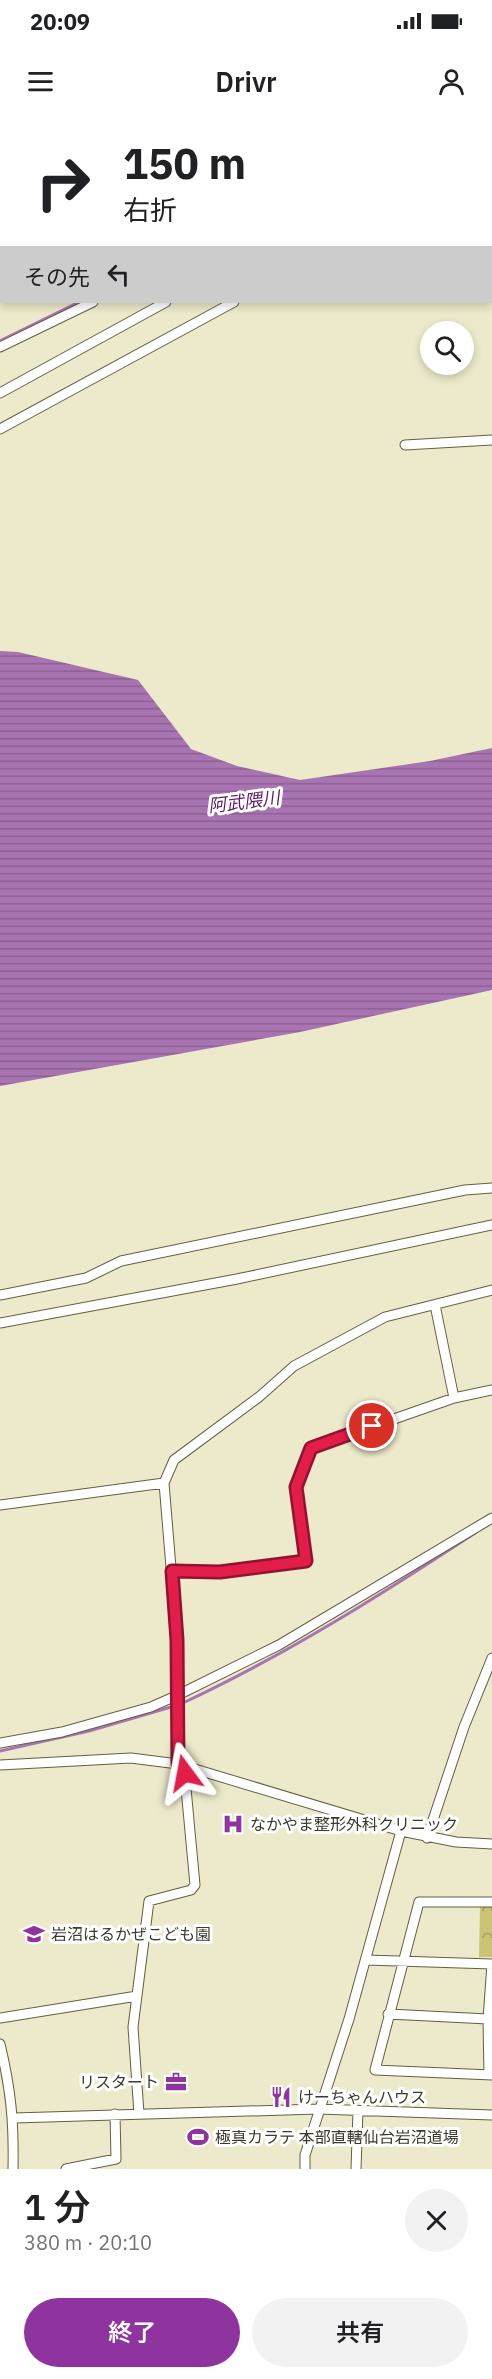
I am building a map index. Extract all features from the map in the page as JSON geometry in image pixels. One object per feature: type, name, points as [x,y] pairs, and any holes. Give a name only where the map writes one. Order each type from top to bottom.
[{"type":"street","points":[[0,347],[91,303]]},
{"type":"street","points":[[0,393],[164,303]]},
{"type":"street","points":[[0,429],[232,303]]},
{"type":"street","points":[[405,446],[492,440]]},
{"type":"street","points":[[0,1295],[86,1278],[121,1261],[465,1190],[492,1188]]},
{"type":"street","points":[[0,1323],[237,1279],[492,1225]]},
{"type":"street","points":[[139,2114],[132,2026],[149,1901],[191,1890],[195,1885],[181,1765],[172,1571],[164,1483],[174,1460],[259,1397],[294,1366],[385,1317],[492,1290]]},
{"type":"street","points":[[435,1305],[454,1398]]},
{"type":"street","points":[[172,1571],[220,1572],[306,1561],[296,1487],[311,1448],[454,1398],[492,1390]]},
{"type":"street","points":[[0,1505],[164,1483]]},
{"type":"street","points":[[0,1743],[62,1732],[151,1707],[178,1695],[279,1645],[492,1518]]},
{"type":"street","points":[[427,1838],[464,1728],[492,1658]]},
{"type":"street","points":[[0,1765],[131,1758],[181,1765],[427,1838],[492,1844]]},
{"type":"street","points":[[305,2169],[305,2155],[318,2109],[366,1960],[401,1831]]},
{"type":"street","points":[[366,1960],[404,1961],[492,1964],[488,2019],[490,2075],[375,2070],[388,2014],[404,1961],[419,1902],[492,1902]]},
{"type":"street","points":[[0,2018],[137,1996]]},
{"type":"street","points":[[388,2014],[488,2019]]},
{"type":"street","points":[[0,2044],[14,2118],[13,2169]]},
{"type":"street","points":[[14,2118],[318,2109],[492,2115]]},
{"type":"street","points":[[356,2169],[358,2111]]},
{"type":"street","points":[[66,2169],[116,2159],[115,2114]]},
{"type":"green space","points":[[480,1906],[492,1907],[492,1957],[479,1957]]},
{"type":"water","name":"阿武隈川","points":[[0,651],[18,652],[138,680],[191,749],[237,766],[300,780],[430,761],[492,748],[492,990],[300,1032],[0,1086]]},
{"type":"waterway","points":[[0,341],[77,303]]},
{"type":"waterway","points":[[185,1702],[223,1684],[333,1623],[475,1533]]},
{"type":"waterway","points":[[0,1751],[89,1731],[171,1707]]},
{"type":"place","name":"なかやま整形外科クリニック","points":[[233,1824]]},
{"type":"place","name":"岩沼はるかぜこども園","points":[[34,1934]]},
{"type":"place","name":"リスタート","points":[[176,2082]]},
{"type":"place","name":"けーちゃんハウス","points":[[281,2097]]},
{"type":"place","name":"極真カラテ 本部直轄仙台岩沼道場","points":[[198,2137]]},
{"type":"route","points":[[185,1773],[184,1767],[178,1764],[177,1640],[172,1571],[220,1572],[306,1561],[296,1487],[311,1448],[372,1426]]}]
